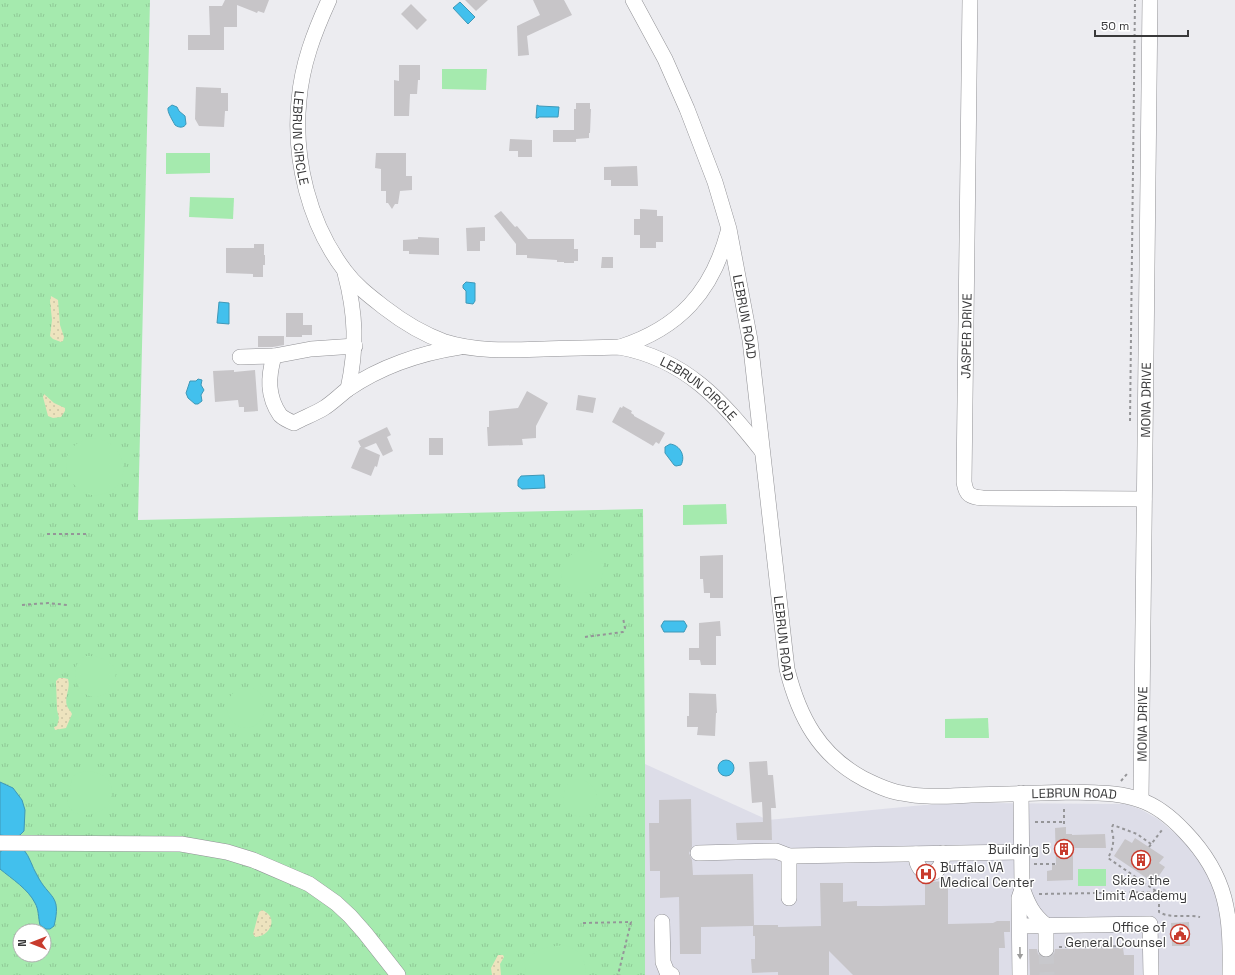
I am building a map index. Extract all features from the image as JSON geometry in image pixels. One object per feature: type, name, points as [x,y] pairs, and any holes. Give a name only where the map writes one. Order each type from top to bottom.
[{"type":"street","name":"LEBRUN CIRCLE","points":[[329,0],[310,45],[303,72],[298,101],[298,133],[303,176],[312,210],[325,240],[345,272],[365,292],[402,321],[445,342],[506,350],[619,347],[633,350],[674,366],[699,382],[722,403],[762,451]]},
{"type":"street","name":"LEBRUN ROAD","points":[[633,0],[665,59],[687,109],[715,182],[729,229],[750,340],[787,669],[795,699],[806,723],[815,737],[834,758],[857,775],[877,785],[901,793],[926,796],[1074,792],[1119,794],[1141,800],[1161,810],[1180,826],[1199,847],[1211,864],[1220,883],[1227,908],[1230,935],[1230,975]]},
{"type":"street","name":"JASPER DRIVE","points":[[970,0],[965,490],[969,495],[975,498],[1144,500]]},
{"type":"street","name":"MONA DRIVE","points":[[1141,800],[1150,0]]},
{"type":"street","name":"LEBRUN CIRCLE","points":[[619,347],[664,328],[680,316],[696,299],[713,274],[724,248],[729,229]]},
{"type":"street","name":"LEBRUN CIRCLE","points":[[345,272],[354,316],[355,346],[348,389]]},
{"type":"street","points":[[240,357],[274,356],[311,349],[355,346]]},
{"type":"street","name":"LEBRUN CIRCLE","points":[[348,389],[368,378],[417,356],[467,346]]},
{"type":"street","points":[[274,356],[270,372],[271,394],[281,416],[294,423],[324,408],[348,389]]},
{"type":"street","points":[[1021,793],[1022,852],[1029,890],[1025,897],[1033,913],[1046,926],[1049,948]]},
{"type":"street","points":[[0,843],[181,844],[227,852],[253,860],[309,884],[336,903],[350,916],[398,975]]},
{"type":"street","points":[[698,853],[776,851],[789,856],[1022,852]]},
{"type":"street","points":[[789,856],[789,898]]},
{"type":"street","points":[[1020,975],[1019,898],[1029,890]]},
{"type":"street","points":[[662,922],[663,962],[667,972],[672,975]]},
{"type":"street","points":[[1020,926],[1150,924],[1151,975]]},
{"type":"path","name":"MONA DRIVE","points":[[1130,422],[1135,0]]},
{"type":"path","points":[[47,534],[88,534]]},
{"type":"path","points":[[22,605],[48,603],[67,604]]},
{"type":"path","points":[[585,637],[623,632],[625,628],[623,618]]},
{"type":"path","points":[[1064,809],[1064,827]]},
{"type":"path","points":[[1034,822],[1064,822]]},
{"type":"path","points":[[1151,844],[1137,834],[1113,825],[1111,829],[1113,836],[1113,850],[1108,858],[1158,892]]},
{"type":"path","points":[[1149,847],[1162,830]]},
{"type":"path","points":[[1033,864],[1056,864]]},
{"type":"path","points":[[1029,890],[1163,892],[1168,897]]},
{"type":"path","points":[[1158,892],[1159,912],[1164,915],[1190,915],[1200,917]]},
{"type":"path","points":[[583,923],[631,922],[618,975]]},
{"type":"path","points":[[1049,948],[1134,946]]},
{"type":"shaded area","name":"Buffalo VA Medical Center","points":[[645,764],[768,820],[924,805],[973,803],[1126,804],[1140,809],[1158,819],[1184,841],[1203,866],[1217,897],[1223,929],[1223,975],[645,975]]},
{"type":"green space","points":[[0,0],[150,0],[138,520],[643,509],[645,975],[0,975]]},
{"type":"green space","points":[[442,69],[487,69],[486,90],[442,89]]},
{"type":"green space","points":[[166,153],[210,153],[210,173],[166,174]]},
{"type":"green space","points":[[190,197],[234,198],[233,219],[189,217]]},
{"type":"green space","points":[[91,438],[103,440],[113,446],[120,454],[123,464],[123,474],[119,484],[111,491],[98,495],[88,494],[78,489],[71,481],[67,471],[66,461],[69,451],[77,443]]},
{"type":"green space","points":[[726,504],[727,524],[683,525],[683,505]]},
{"type":"green space","points":[[580,550],[593,552],[601,558],[603,567],[602,576],[597,585],[590,591],[581,593],[571,589],[565,584],[561,573],[562,567],[569,557]]},
{"type":"green space","points":[[86,656],[93,656],[106,660],[111,663],[114,668],[116,673],[115,679],[111,689],[104,695],[92,697],[85,694],[76,682],[76,667],[80,660]]},
{"type":"green space","points":[[249,687],[257,691],[262,697],[265,704],[264,712],[256,725],[249,728],[240,727],[231,720],[228,714],[227,703],[233,693],[237,690]]},
{"type":"green space","points":[[988,718],[989,738],[945,738],[945,719]]},
{"type":"green space","points":[[87,771],[100,774],[105,777],[109,781],[112,792],[111,798],[103,809],[92,814],[80,815],[70,809],[68,801],[73,777]]},
{"type":"green space","points":[[578,779],[591,785],[597,796],[594,810],[585,816],[577,816],[570,813],[564,802],[563,794],[566,788],[570,782]]},
{"type":"green space","points":[[1078,869],[1106,869],[1106,886],[1078,886]]},
{"type":"green space","points":[[563,945],[569,946],[581,955],[585,964],[585,975],[526,975],[526,967],[531,955],[542,949]]},
{"type":"sand","points":[[51,296],[58,300],[60,325],[64,337],[63,341],[61,342],[50,336],[52,320],[50,301]]},
{"type":"sand","points":[[44,394],[54,403],[65,408],[65,411],[61,417],[53,418],[48,416],[43,397]]},
{"type":"sand","points":[[59,678],[68,679],[69,686],[66,703],[72,714],[66,728],[55,730],[54,727],[57,726],[59,718],[57,710],[56,681]]},
{"type":"sand","points":[[262,910],[270,917],[271,926],[269,930],[261,936],[255,937],[253,934],[259,912]]},
{"type":"sand","points":[[498,955],[503,955],[504,957],[500,964],[501,975],[492,975],[491,968]]},
{"type":"water","points":[[460,2],[475,17],[468,24],[453,8]]},
{"type":"water","points":[[172,105],[177,107],[185,116],[186,124],[183,127],[175,125],[169,114],[168,108]]},
{"type":"water","points":[[537,105],[559,107],[558,117],[536,118]]},
{"type":"water","points":[[466,282],[475,283],[475,301],[473,304],[466,303],[466,291],[463,288],[463,285]]},
{"type":"water","points":[[219,302],[229,303],[229,324],[217,323]]},
{"type":"water","points":[[198,379],[202,380],[201,385],[204,390],[201,395],[202,401],[195,404],[188,398],[186,393],[190,381],[196,381]]},
{"type":"water","points":[[670,444],[677,446],[681,452],[683,458],[681,465],[674,465],[665,453],[665,447]]},
{"type":"water","points":[[544,475],[545,488],[522,489],[518,486],[518,480],[521,476]]},
{"type":"water","points":[[664,621],[684,621],[687,626],[684,632],[664,632],[661,626]]},
{"type":"water","points":[[726,760],[733,765],[734,768],[729,775],[726,776],[719,771],[718,768],[723,761]]},
{"type":"water","points":[[0,782],[13,788],[22,800],[25,810],[24,831],[16,837],[0,835]]},
{"type":"water","points":[[3,850],[24,850],[35,872],[55,902],[56,916],[54,926],[52,928],[52,923],[40,923],[38,911],[32,898],[19,884],[0,869],[0,852]]},
{"type":"building","points":[[225,0],[269,0],[264,13],[258,11],[257,13],[237,5],[237,27],[224,27],[224,50],[188,50],[188,35],[210,35],[209,6],[222,6]]},
{"type":"building","points":[[465,0],[488,0],[476,11]]},
{"type":"building","points":[[533,0],[564,0],[572,15],[527,36],[529,55],[518,56],[517,26],[540,15]]},
{"type":"building","points":[[411,4],[427,20],[417,30],[401,14]]},
{"type":"building","points":[[399,65],[420,65],[420,80],[418,80],[417,94],[410,94],[409,116],[394,116],[394,80],[399,81]]},
{"type":"building","points":[[196,87],[221,88],[221,93],[228,93],[228,111],[225,111],[224,127],[199,126],[195,119]]},
{"type":"building","points":[[576,103],[590,103],[589,138],[576,139],[576,142],[553,142],[553,130],[574,130],[574,109],[576,109]]},
{"type":"building","points":[[510,139],[532,140],[532,157],[518,157],[518,151],[509,151]]},
{"type":"building","points":[[376,153],[406,153],[406,176],[412,176],[412,190],[400,191],[398,204],[395,204],[392,209],[388,203],[386,203],[386,191],[381,191],[381,169],[375,168]]},
{"type":"building","points":[[637,166],[638,186],[611,186],[611,180],[604,180],[604,167]]},
{"type":"building","points":[[640,209],[657,210],[657,216],[663,216],[663,242],[656,242],[656,248],[640,248],[640,235],[634,235],[634,219],[640,219]]},
{"type":"building","points":[[501,211],[528,239],[574,239],[574,249],[578,249],[578,261],[574,261],[574,263],[564,263],[557,262],[557,260],[527,258],[527,255],[516,255],[516,244],[494,216]]},
{"type":"building","points":[[485,227],[485,241],[480,241],[480,251],[467,251],[466,228]]},
{"type":"building","points":[[418,237],[439,238],[439,255],[409,254],[409,251],[403,251],[403,240],[418,239]]},
{"type":"building","points":[[254,244],[264,244],[265,265],[263,265],[263,277],[253,277],[253,274],[226,273],[226,248],[254,248]]},
{"type":"building","points":[[602,257],[613,257],[613,268],[601,268]]},
{"type":"building","points":[[286,313],[303,313],[303,325],[312,325],[312,335],[302,335],[302,337],[286,337]]},
{"type":"building","points":[[258,336],[284,336],[284,345],[258,347]]},
{"type":"building","points":[[234,370],[234,372],[255,370],[258,411],[244,412],[244,407],[239,407],[238,400],[215,402],[213,371]]},
{"type":"building","points":[[527,391],[548,403],[536,426],[536,438],[522,439],[523,445],[488,446],[487,427],[489,427],[489,411],[518,408]]},
{"type":"building","points":[[578,395],[596,398],[593,413],[576,410]]},
{"type":"building","points":[[623,406],[632,411],[631,413],[634,416],[665,433],[659,444],[656,442],[653,446],[612,422],[620,407],[622,408]]},
{"type":"building","points":[[387,427],[391,435],[387,437],[393,451],[383,456],[376,443],[364,448],[380,455],[377,467],[375,466],[371,476],[351,468],[361,447],[358,441]]},
{"type":"building","points":[[429,438],[443,438],[443,455],[429,455]]},
{"type":"building","points":[[723,555],[723,598],[710,598],[710,593],[704,593],[703,579],[700,579],[700,556]]},
{"type":"building","points":[[720,621],[721,636],[716,636],[716,665],[701,665],[700,660],[689,660],[689,648],[699,648],[699,623]]},
{"type":"building","points":[[689,693],[716,694],[717,713],[715,736],[697,735],[698,727],[687,727],[687,716],[689,716]]},
{"type":"building","points":[[767,761],[768,775],[773,775],[776,808],[771,808],[772,840],[737,840],[736,823],[763,822],[762,802],[752,803],[749,762]]},
{"type":"building","points":[[691,799],[692,847],[689,853],[692,860],[693,875],[753,874],[754,925],[778,925],[778,927],[821,926],[820,883],[843,883],[843,902],[857,901],[857,906],[881,906],[925,905],[925,882],[948,881],[948,924],[1010,921],[1010,932],[1004,932],[1005,948],[999,948],[999,975],[853,975],[829,951],[829,975],[778,975],[778,972],[752,973],[751,959],[755,959],[755,936],[753,936],[753,926],[701,927],[701,954],[680,954],[679,897],[660,898],[660,871],[650,871],[649,823],[659,823],[659,800]]},
{"type":"building","name":"Building 5","points":[[1066,827],[1066,834],[1105,834],[1106,848],[1073,848],[1073,880],[1047,881],[1047,871],[1052,870],[1052,865],[1056,865],[1055,828]]},
{"type":"building","name":"Skies the Limit Academy","points":[[1135,838],[1164,857],[1159,863],[1165,867],[1154,883],[1114,856],[1125,839],[1132,843]]},
{"type":"building","name":"Office of General Counsel","points":[[1189,922],[1190,946],[1172,946],[1171,923]]},
{"type":"building","points":[[1123,948],[1124,955],[1134,955],[1134,975],[1030,975],[1029,949],[1037,949],[1038,954],[1041,957],[1046,958],[1051,957],[1054,954],[1055,949]]},
{"type":"tunnel","points":[[1046,949],[1047,975]]},
{"type":"place","name":"Building 5","points":[[1064,849]]},
{"type":"place","name":"Skies the Limit Academy","points":[[1141,860]]},
{"type":"place","name":"Buffalo VA Medical Center","points":[[926,874]]},
{"type":"place","name":"Office of General Counsel","points":[[1180,934]]}]
